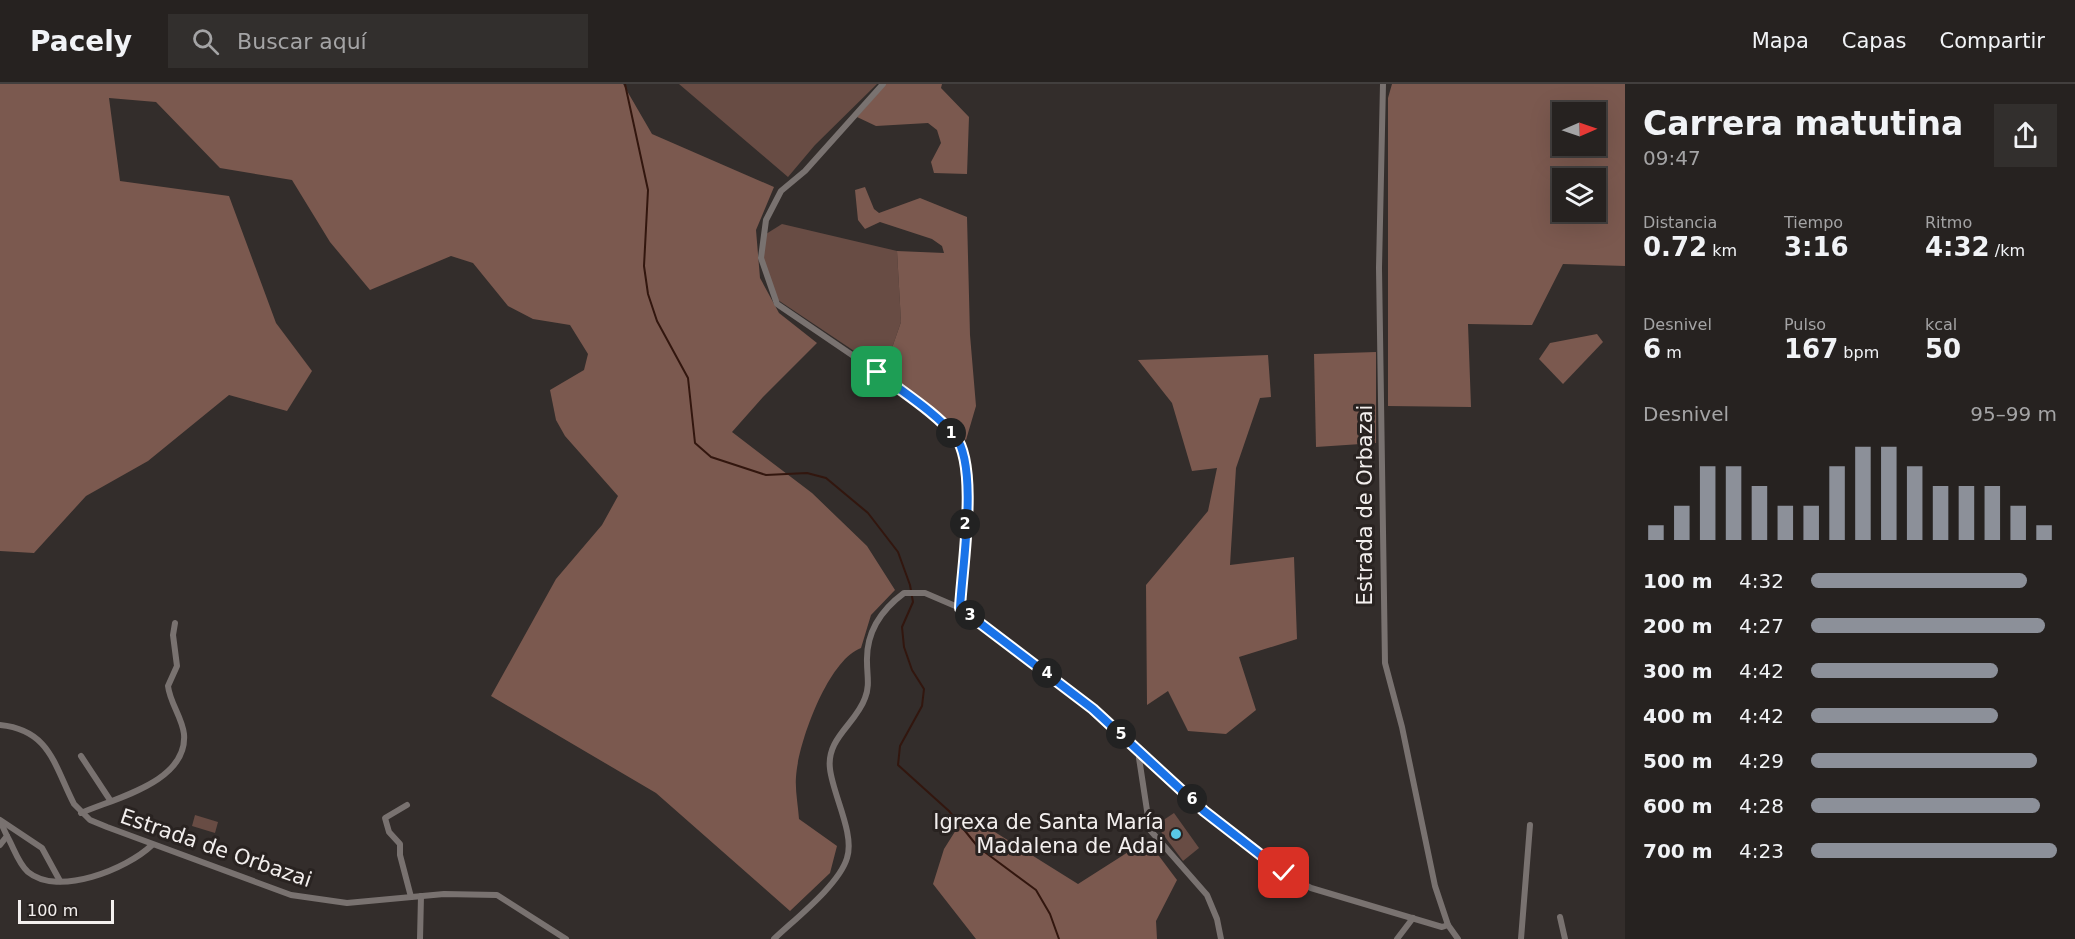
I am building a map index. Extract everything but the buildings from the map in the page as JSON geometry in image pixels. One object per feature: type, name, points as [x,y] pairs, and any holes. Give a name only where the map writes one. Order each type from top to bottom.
[{"type":"street","points":[[883,84],[805,171],[781,191],[766,220],[761,258],[777,304],[877,372],[937,418],[956,437],[966,458],[968,482],[960,608]]},
{"type":"street","name":"Estrada de Orbazai","points":[[1383,84],[1379,268],[1382,634],[1385,663],[1402,727],[1435,886],[1447,922],[1461,939]]},
{"type":"street","points":[[774,939],[840,873],[848,857],[848,840],[830,769],[830,752],[865,700],[869,686],[868,639],[876,622],[904,593],[925,592],[960,608],[1093,709],[1204,811],[1290,877],[1311,888],[1442,927],[1447,922]]},
{"type":"street","points":[[0,725],[30,731],[44,743],[74,804],[81,813],[159,780],[177,763],[184,732],[168,686],[177,666],[173,635],[176,623]]},
{"type":"street","points":[[1141,753],[1150,830],[1206,895],[1217,918],[1221,939]]},
{"type":"street","points":[[81,756],[110,800]]},
{"type":"street","points":[[1141,768],[1149,760]]},
{"type":"street","points":[[407,805],[385,818],[389,832],[400,844],[400,855],[411,897]]},
{"type":"street","name":"Estrada de Orbazai","points":[[81,813],[90,820],[246,880],[317,900],[347,903],[473,893],[497,895],[566,939]]},
{"type":"street","points":[[0,820],[42,848],[60,881]]},
{"type":"street","points":[[0,820],[21,865],[41,880],[60,881],[109,872],[152,845]]},
{"type":"street","points":[[1521,939],[1530,825]]},
{"type":"street","points":[[0,845],[7,836]]},
{"type":"street","points":[[420,939],[421,896]]},
{"type":"street","points":[[1560,917],[1564,939]]},
{"type":"street","points":[[1397,939],[1413,918]]},
{"type":"shaded area","points":[[0,84],[623,84],[652,134],[774,187],[756,230],[760,278],[779,313],[817,343],[732,432],[812,493],[867,546],[895,590],[871,615],[861,648],[837,668],[826,685],[802,744],[796,782],[799,819],[837,846],[830,873],[790,911],[656,793],[491,696],[556,579],[602,525],[618,496],[565,436],[556,420],[550,390],[584,370],[588,354],[570,325],[533,319],[508,306],[473,263],[451,256],[370,290],[330,242],[292,180],[220,168],[156,102],[109,98],[120,181],[229,196],[276,323],[312,371],[287,411],[229,395],[148,461],[86,496],[34,553],[0,551]]},
{"type":"shaded area","points":[[679,84],[877,84],[815,145],[788,177]]},
{"type":"shaded area","points":[[886,84],[942,84],[941,88],[969,117],[967,174],[934,173],[931,162],[941,143],[937,130],[928,123],[876,126],[857,117]]},
{"type":"shaded area","points":[[1392,84],[1625,84],[1625,266],[1563,264],[1532,325],[1468,324],[1471,407],[1388,406],[1388,98]]},
{"type":"shaded area","points":[[865,187],[874,209],[879,213],[920,198],[967,217],[970,335],[976,406],[966,440],[884,371],[901,322],[897,251],[944,253],[942,246],[932,239],[880,222],[865,229],[858,220],[855,190]]},
{"type":"shaded area","points":[[782,224],[897,251],[901,322],[884,371],[775,298],[763,261],[766,234]]},
{"type":"shaded area","points":[[1597,334],[1603,342],[1563,384],[1539,359],[1550,343]]},
{"type":"shaded area","points":[[1376,352],[1376,443],[1316,447],[1314,354]]},
{"type":"shaded area","points":[[1268,355],[1271,397],[1260,398],[1236,468],[1230,565],[1294,557],[1297,639],[1239,657],[1256,710],[1226,734],[1188,731],[1168,691],[1147,705],[1146,585],[1208,511],[1217,468],[1192,471],[1172,403],[1138,360]]},
{"type":"shaded area","points":[[1174,813],[1199,848],[1183,861],[1156,825]]},
{"type":"shaded area","points":[[966,814],[1078,884],[1147,840],[1177,880],[1156,921],[1157,939],[976,939],[933,884],[944,849]]},
{"type":"shaded area","points":[[195,815],[218,822],[215,833],[192,826]]},
{"type":"waterway","points":[[625,84],[648,190],[644,266],[648,294],[657,321],[688,378],[695,443],[711,457],[766,475],[807,473],[826,478],[868,513],[898,552],[910,585],[913,602],[902,627],[904,647],[912,670],[924,689],[922,706],[900,746],[898,765],[949,811],[978,847],[1036,890],[1050,914],[1059,939]]},
{"type":"place","name":"Igrexa de Santa María Madalena de Adai","points":[[1176,834]]},
{"type":"route","points":[[877,372],[937,418],[956,437],[966,458],[968,482],[960,608],[987,626],[1093,709],[1204,811],[1284,873]]}]
